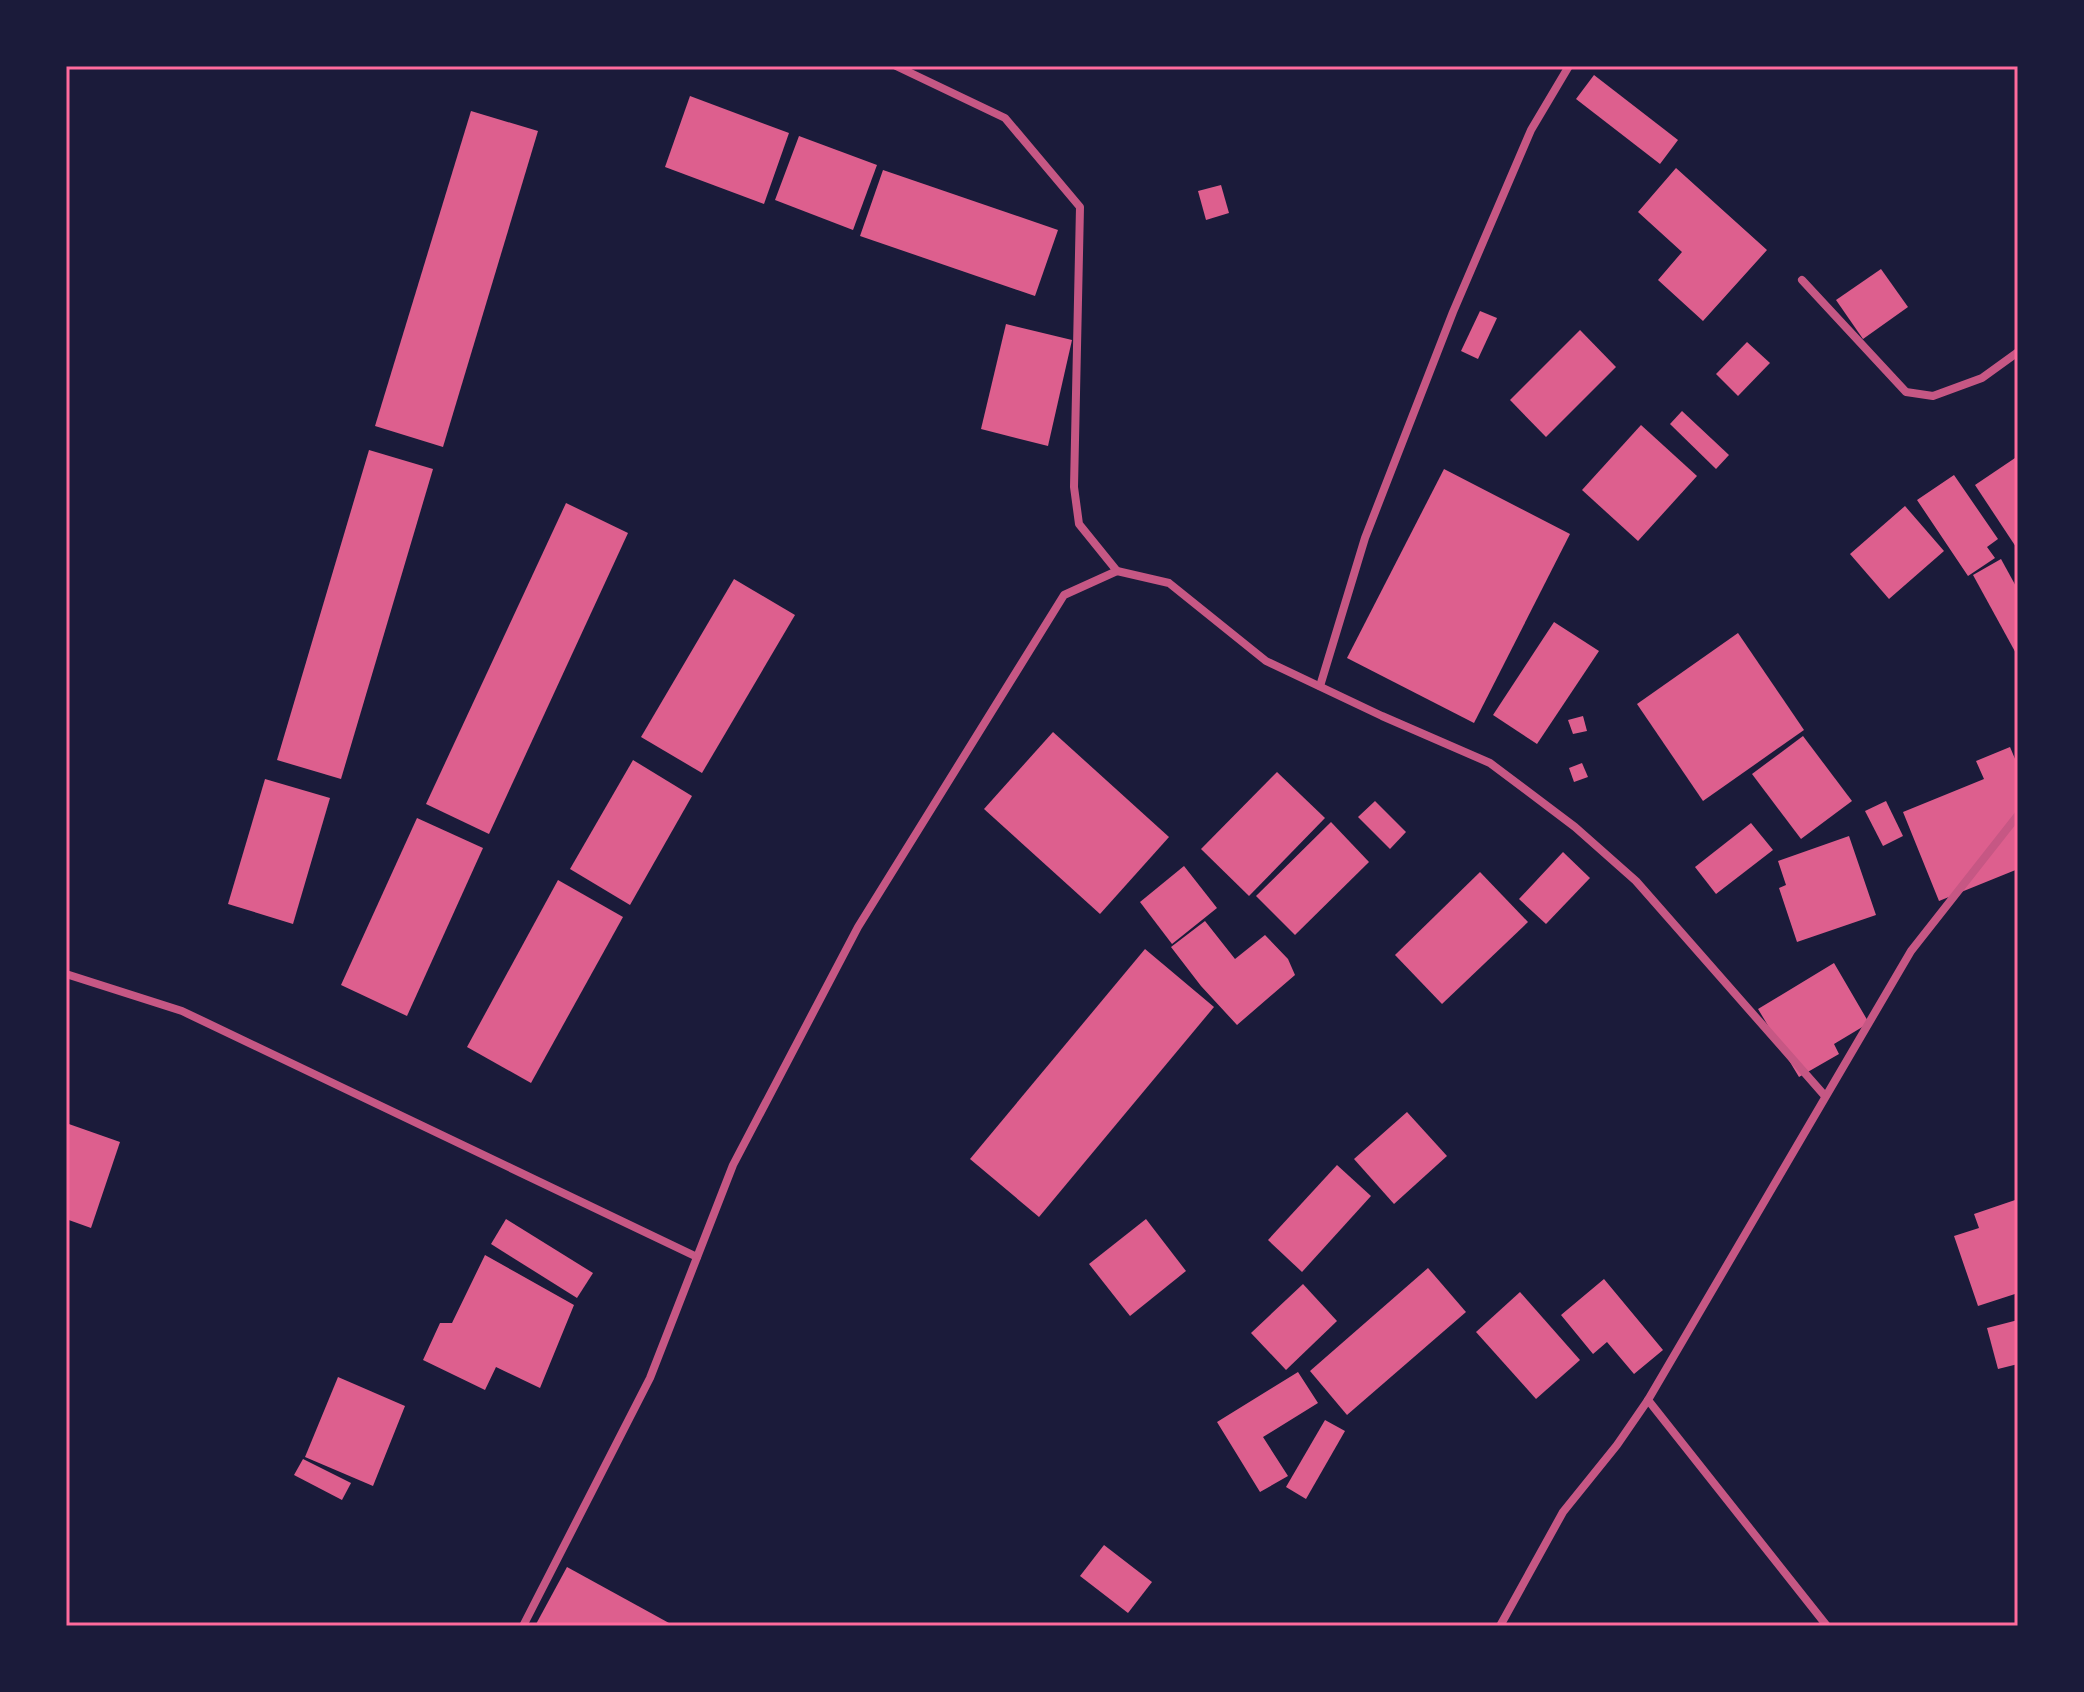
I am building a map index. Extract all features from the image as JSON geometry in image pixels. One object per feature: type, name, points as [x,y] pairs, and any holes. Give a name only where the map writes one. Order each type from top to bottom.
[{"type":"street","points":[[896,66],[1005,118],[1080,207],[1074,487],[1079,524],[1117,571]]},
{"type":"street","points":[[1320,686],[1365,538],[1453,312],[1531,130],[1569,66]]},
{"type":"street","points":[[1802,280],[1906,392],[1933,396],[1982,378],[2018,352]]},
{"type":"street","points":[[523,1626],[650,1378],[733,1165],[858,927],[1064,595],[1117,571],[1169,583],[1266,661],[1490,763],[1575,827],[1636,881],[1825,1096]]},
{"type":"street","points":[[1500,1626],[1563,1512],[1617,1445],[1648,1400],[1911,951],[2018,815]]},
{"type":"street","points":[[66,974],[182,1011],[697,1257]]},
{"type":"street","points":[[1648,1400],[1827,1626]]},
{"type":"building","points":[[1594,75],[1678,140],[1660,164],[1576,99]]},
{"type":"building","points":[[690,96],[789,133],[764,204],[665,167]]},
{"type":"building","points":[[471,111],[538,131],[443,447],[375,426]]},
{"type":"building","points":[[799,136],[877,165],[853,230],[775,200]]},
{"type":"building","points":[[1676,168],[1767,250],[1703,321],[1658,280],[1682,252],[1638,212]]},
{"type":"building","points":[[883,170],[1058,230],[1035,296],[860,236]]},
{"type":"building","points":[[1221,185],[1229,213],[1206,220],[1198,191]]},
{"type":"building","points":[[1881,269],[1908,307],[1863,339],[1836,300]]},
{"type":"building","points":[[1480,311],[1497,318],[1478,359],[1461,351]]},
{"type":"building","points":[[1006,324],[1072,340],[1048,446],[981,429]]},
{"type":"building","points":[[1580,330],[1616,367],[1546,437],[1510,400]]},
{"type":"building","points":[[1747,342],[1770,363],[1738,396],[1716,374]]},
{"type":"building","points":[[1682,411],[1729,455],[1716,469],[1670,424]]},
{"type":"building","points":[[1641,425],[1697,476],[1638,541],[1582,490]]},
{"type":"building","points":[[369,450],[433,469],[341,779],[277,760]]},
{"type":"building","points":[[2018,456],[2018,546],[2016,547],[1975,485]]},
{"type":"building","points":[[1444,469],[1570,534],[1474,723],[1347,658]]},
{"type":"building","points":[[1954,475],[1998,539],[1987,547],[1995,558],[1968,576],[1917,500]]},
{"type":"building","points":[[566,503],[628,533],[489,834],[426,804]]},
{"type":"building","points":[[1905,506],[1944,551],[1889,599],[1850,554]]},
{"type":"building","points":[[2001,559],[2018,590],[2018,657],[1973,575]]},
{"type":"building","points":[[734,579],[795,615],[702,773],[641,737]]},
{"type":"building","points":[[1554,622],[1599,651],[1537,744],[1493,715]]},
{"type":"building","points":[[1738,633],[1804,730],[1703,801],[1637,704]]},
{"type":"building","points":[[1583,716],[1587,731],[1573,734],[1568,720]]},
{"type":"building","points":[[1053,732],[1169,837],[1100,914],[984,809]]},
{"type":"building","points":[[1803,736],[1852,801],[1801,839],[1752,774]]},
{"type":"building","points":[[2010,747],[2018,766],[2018,869],[1939,901],[1903,812],[1984,779],[1976,761]]},
{"type":"building","points":[[633,760],[692,796],[630,905],[570,869]]},
{"type":"building","points":[[1582,763],[1588,777],[1574,782],[1569,768]]},
{"type":"building","points":[[1277,772],[1325,818],[1249,896],[1201,849]]},
{"type":"building","points":[[265,779],[330,798],[293,924],[228,904]]},
{"type":"building","points":[[1375,801],[1406,832],[1390,849],[1358,817]]},
{"type":"building","points":[[1886,801],[1903,836],[1883,846],[1865,811]]},
{"type":"building","points":[[417,818],[483,848],[407,1016],[341,985]]},
{"type":"building","points":[[1331,822],[1369,862],[1295,935],[1256,896]]},
{"type":"building","points":[[1751,823],[1773,850],[1716,894],[1695,867]]},
{"type":"building","points":[[1849,836],[1876,915],[1797,942],[1779,888],[1786,885],[1778,861]]},
{"type":"building","points":[[1563,852],[1590,878],[1546,924],[1519,899]]},
{"type":"building","points":[[1184,866],[1217,908],[1172,944],[1140,902]]},
{"type":"building","points":[[1480,872],[1528,922],[1442,1004],[1395,955]]},
{"type":"building","points":[[558,880],[623,917],[531,1083],[467,1047]]},
{"type":"building","points":[[1205,921],[1235,959],[1265,935],[1288,959],[1295,975],[1237,1025],[1171,947]]},
{"type":"building","points":[[1145,949],[1214,1007],[1039,1217],[970,1159]]},
{"type":"building","points":[[1834,963],[1869,1023],[1834,1044],[1839,1054],[1799,1077],[1758,1009]]},
{"type":"building","points":[[1407,1112],[1447,1156],[1394,1204],[1354,1159]]},
{"type":"building","points":[[66,1123],[120,1142],[91,1228],[66,1219]]},
{"type":"building","points":[[1337,1165],[1371,1196],[1302,1272],[1268,1240]]},
{"type":"building","points":[[2018,1199],[2018,1293],[1978,1306],[1954,1236],[1979,1228],[1974,1214]]},
{"type":"building","points":[[506,1219],[593,1273],[577,1298],[491,1244]]},
{"type":"building","points":[[1146,1219],[1186,1271],[1130,1316],[1089,1264]]},
{"type":"building","points":[[485,1255],[574,1305],[540,1388],[496,1367],[485,1390],[423,1360],[440,1323],[452,1323]]},
{"type":"building","points":[[1428,1268],[1466,1312],[1347,1415],[1310,1371]]},
{"type":"building","points":[[1604,1279],[1663,1350],[1634,1374],[1607,1342],[1593,1354],[1561,1315]]},
{"type":"building","points":[[1303,1284],[1337,1321],[1286,1370],[1251,1333]]},
{"type":"building","points":[[1520,1292],[1580,1360],[1536,1399],[1476,1332]]},
{"type":"building","points":[[2018,1320],[2018,1364],[1998,1369],[1987,1328]]},
{"type":"building","points":[[1298,1372],[1318,1403],[1263,1437],[1288,1476],[1260,1492],[1217,1422]]},
{"type":"building","points":[[338,1377],[405,1406],[373,1486],[305,1457]]},
{"type":"building","points":[[1325,1420],[1345,1431],[1306,1499],[1286,1487]]},
{"type":"building","points":[[303,1459],[351,1483],[342,1500],[294,1475]]},
{"type":"building","points":[[1104,1545],[1152,1582],[1128,1613],[1080,1576]]},
{"type":"building","points":[[567,1567],[669,1623],[667,1626],[535,1626]]}]
